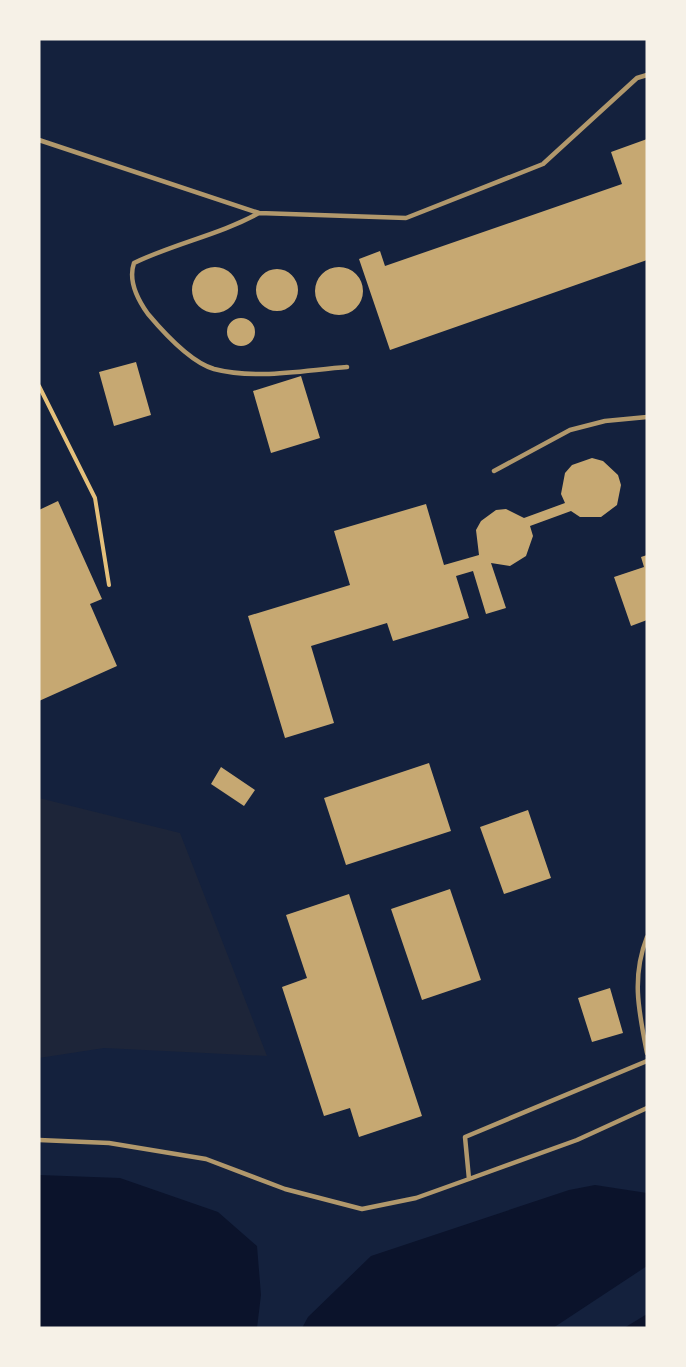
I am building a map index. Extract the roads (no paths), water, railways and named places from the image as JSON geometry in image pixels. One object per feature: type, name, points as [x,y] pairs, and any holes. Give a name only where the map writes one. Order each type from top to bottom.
[{"type":"lane","points":[[39,140],[259,213],[406,218],[543,164],[638,78],[647,75]]},
{"type":"lane","points":[[259,213],[233,227],[166,247],[134,263],[131,272],[134,287],[145,309],[171,342],[213,369],[256,374],[347,367]]},
{"type":"lane","points":[[494,471],[570,430],[605,422],[647,417]]},
{"type":"lane","points":[[647,937],[642,950],[636,992],[647,1053]]},
{"type":"lane","points":[[469,1179],[465,1137],[647,1061]]},
{"type":"lane","points":[[39,1140],[109,1143],[206,1159],[285,1189],[362,1209],[416,1198],[577,1140],[647,1108]]}]
